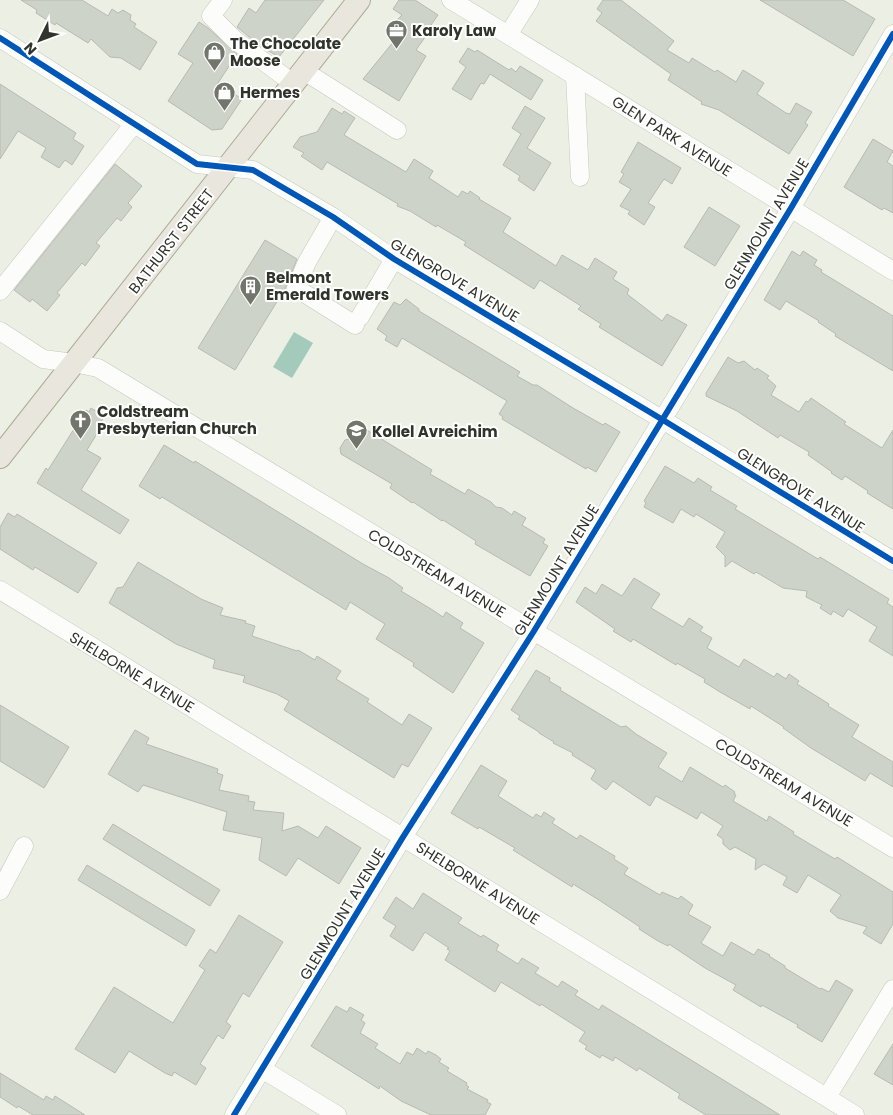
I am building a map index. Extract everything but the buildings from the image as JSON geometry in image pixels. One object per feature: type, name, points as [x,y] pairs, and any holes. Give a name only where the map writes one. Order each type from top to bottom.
[{"type":"main road","name":"BATHURST STREET","points":[[0,457],[359,0]]},
{"type":"street","points":[[223,0],[211,16],[236,40],[299,77],[397,130]]},
{"type":"street","name":"GLEN PARK AVENUE","points":[[451,0],[893,271]]},
{"type":"street","points":[[508,35],[530,0]]},
{"type":"street","name":"GLENMOUNT AVENUE","points":[[234,1115],[403,837],[534,631],[663,420],[893,34]]},
{"type":"street","name":"GLENGROVE AVENUE","points":[[0,38],[197,164],[253,170],[333,217],[394,259],[663,420],[893,562]]},
{"type":"street","points":[[575,76],[580,176]]},
{"type":"street","points":[[0,291],[134,124]]},
{"type":"street","points":[[333,217],[307,262],[296,288],[357,321],[394,259]]},
{"type":"street","name":"COLDSTREAM AVENUE","points":[[0,332],[43,359],[98,368],[893,848]]},
{"type":"street","name":"SHELBORNE AVENUE","points":[[0,590],[855,1115]]},
{"type":"street","points":[[0,891],[24,846]]},
{"type":"street","points":[[827,1097],[893,989]]},
{"type":"street","points":[[262,1069],[337,1115]]},
{"type":"shaded area","points":[[294,332],[313,343],[292,378],[273,367]]},
{"type":"cycle path","points":[[234,1115],[403,837],[534,631],[791,208],[893,34]]},
{"type":"cycle path","points":[[0,38],[197,164],[253,170],[333,217],[394,259],[663,420],[893,561]]},
{"type":"place","name":"Karoly Law","points":[[396,49]]},
{"type":"place","name":"The Chocolate Moose","points":[[214,71]]},
{"type":"place","name":"Hermes","points":[[224,111]]},
{"type":"place","name":"Belmont Emerald Towers","points":[[250,305]]},
{"type":"place","name":"Coldstream Presbyterian Church","points":[[81,439]]},
{"type":"place","name":"Kollel Avreichim","points":[[356,450]]}]
